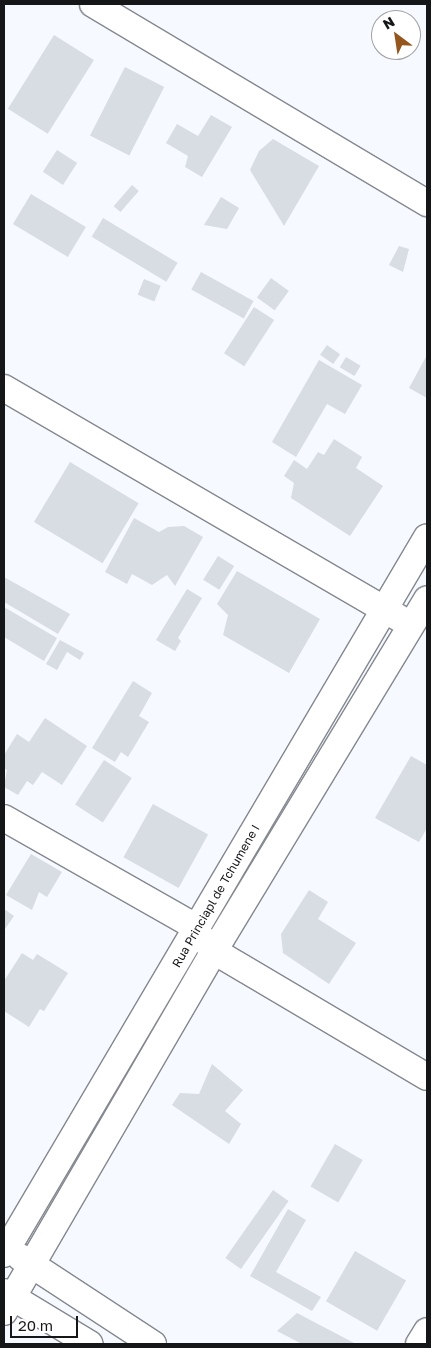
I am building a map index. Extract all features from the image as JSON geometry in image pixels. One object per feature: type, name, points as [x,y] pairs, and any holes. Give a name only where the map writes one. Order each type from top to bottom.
[{"type":"street","points":[[93,4],[427,203]]},
{"type":"street","points":[[4,388],[420,630]]},
{"type":"street","name":"Rua Princiapl de Tchumene I","points":[[5,1250],[195,932],[427,537]]},
{"type":"street","name":"Rua Princiapl de Tchumene I","points":[[7,1300],[33,1265],[214,950],[420,630],[427,599]]},
{"type":"street","points":[[4,818],[187,922],[214,950],[427,1077]]},
{"type":"street","points":[[5,1250],[33,1265],[152,1344]]},
{"type":"street","points":[[7,1300],[90,1344]]},
{"type":"street","points":[[419,1344],[427,1331]]},
{"type":"building","points":[[54,35],[94,60],[48,134],[8,109]]},
{"type":"building","points":[[125,67],[164,87],[129,156],[90,136]]},
{"type":"building","points":[[211,115],[232,127],[202,177],[185,167],[188,156],[166,143],[177,124],[198,136]]},
{"type":"building","points":[[273,139],[319,166],[284,226],[250,170],[259,151]]},
{"type":"building","points":[[57,150],[77,163],[63,185],[43,172]]},
{"type":"building","points":[[132,185],[139,191],[120,212],[114,206]]},
{"type":"building","points":[[31,194],[86,227],[68,257],[13,224]]},
{"type":"building","points":[[221,197],[239,208],[227,229],[204,225]]},
{"type":"building","points":[[103,218],[178,263],[166,282],[92,237]]},
{"type":"building","points":[[399,246],[409,249],[403,272],[389,265]]},
{"type":"building","points":[[201,272],[253,301],[244,319],[191,289]]},
{"type":"building","points":[[271,278],[289,291],[275,310],[257,297]]},
{"type":"building","points":[[144,279],[161,286],[154,302],[138,295]]},
{"type":"building","points":[[254,307],[274,320],[244,366],[224,353]]},
{"type":"building","points":[[327,345],[340,354],[333,364],[320,355]]},
{"type":"building","points":[[427,355],[427,398],[409,388]]},
{"type":"building","points":[[346,357],[361,366],[354,376],[340,367]]},
{"type":"building","points":[[319,360],[362,385],[345,414],[327,404],[296,457],[272,442]]},
{"type":"building","points":[[334,439],[362,457],[356,468],[383,486],[350,536],[291,498],[294,483],[284,476],[294,460],[307,469],[318,452],[324,455]]},
{"type":"building","points":[[70,462],[139,503],[103,563],[34,522]]},
{"type":"building","points":[[134,518],[159,532],[168,527],[184,526],[203,537],[175,586],[167,575],[152,585],[132,574],[127,584],[105,572]]},
{"type":"building","points":[[218,556],[234,566],[219,590],[203,580]]},
{"type":"building","points":[[237,571],[320,619],[289,673],[223,635],[228,615],[217,604]]},
{"type":"building","points":[[4,577],[70,614],[58,634],[4,602]]},
{"type":"building","points":[[187,589],[202,598],[178,638],[181,641],[175,651],[156,640]]},
{"type":"building","points":[[4,607],[57,638],[44,661],[4,637]]},
{"type":"building","points":[[60,640],[84,653],[80,660],[67,652],[57,670],[46,664]]},
{"type":"building","points":[[133,681],[152,693],[139,716],[149,722],[128,757],[121,752],[115,762],[92,748]]},
{"type":"building","points":[[45,718],[87,746],[62,785],[42,772],[33,785],[27,781],[18,795],[4,787],[7,770],[4,768],[4,755],[17,734],[29,742]]},
{"type":"building","points":[[411,756],[427,765],[427,828],[419,842],[375,818]]},
{"type":"building","points":[[104,760],[132,778],[103,822],[75,804]]},
{"type":"building","points":[[153,804],[208,835],[179,888],[123,857]]},
{"type":"building","points":[[31,854],[62,872],[47,897],[39,892],[32,910],[6,895]]},
{"type":"building","points":[[309,890],[328,902],[318,919],[356,943],[329,984],[283,953],[281,934]]},
{"type":"building","points":[[4,909],[14,916],[5,929],[4,928]]},
{"type":"building","points":[[22,953],[33,960],[37,954],[68,973],[44,1011],[40,1009],[29,1027],[4,1011],[4,981]]},
{"type":"building","points":[[212,1064],[243,1090],[225,1111],[241,1124],[229,1144],[172,1105],[180,1093],[199,1094]]},
{"type":"building","points":[[335,1144],[363,1160],[338,1202],[310,1186]]},
{"type":"building","points":[[273,1190],[289,1201],[241,1269],[225,1258]]},
{"type":"building","points":[[288,1209],[306,1220],[276,1272],[321,1297],[312,1311],[250,1276]]},
{"type":"building","points":[[355,1251],[406,1280],[377,1331],[326,1301]]},
{"type":"building","points":[[297,1313],[356,1344],[302,1344],[277,1331]]}]
